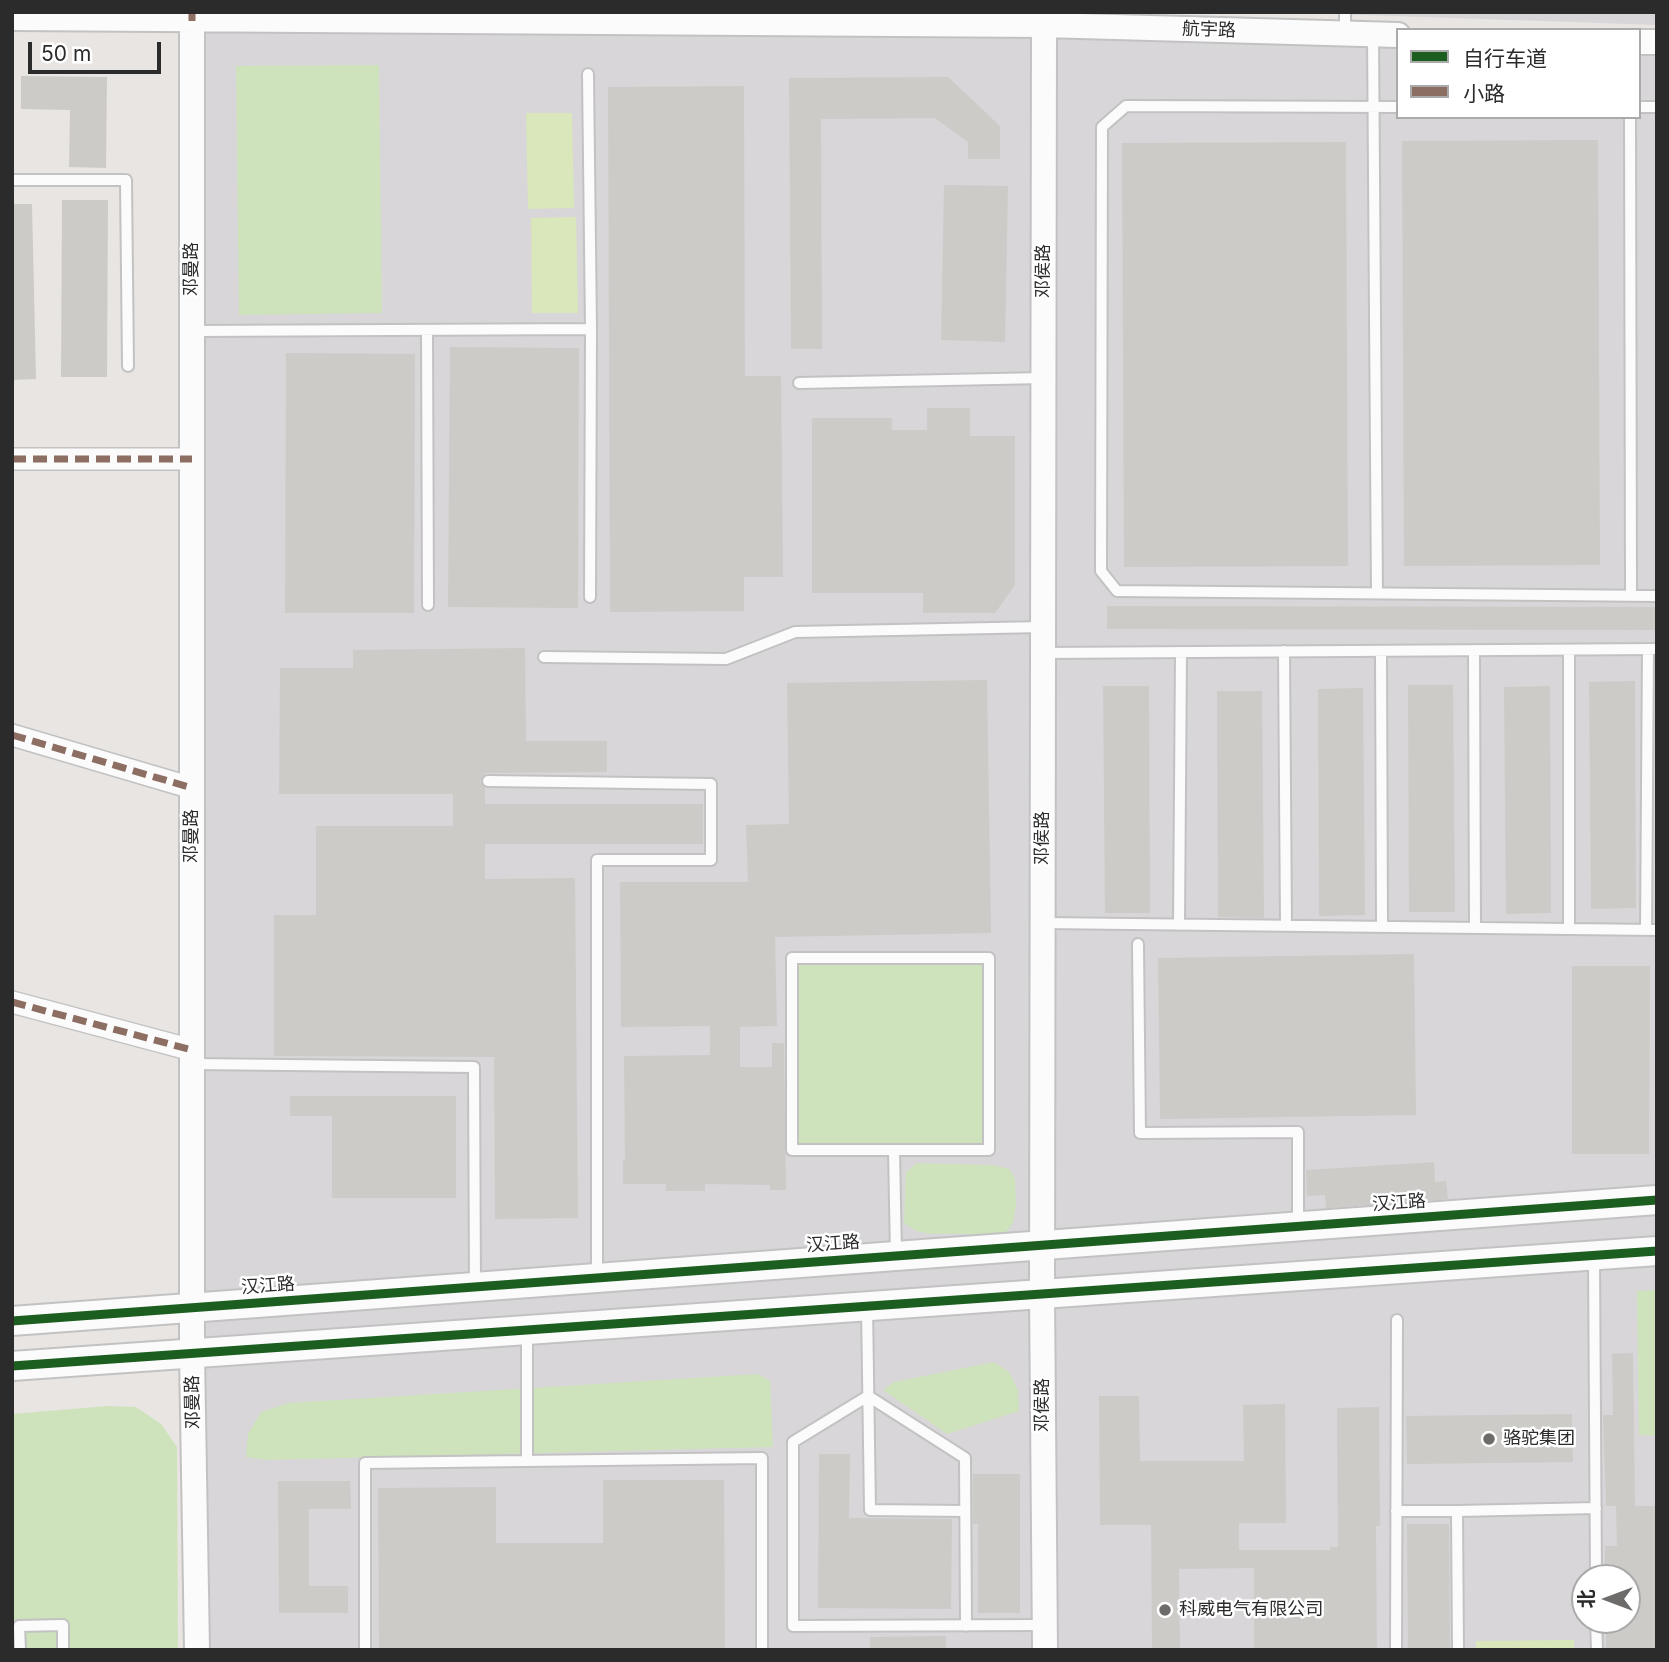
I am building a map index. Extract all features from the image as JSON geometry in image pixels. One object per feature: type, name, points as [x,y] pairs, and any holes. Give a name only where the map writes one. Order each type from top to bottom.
[{"type":"main road","name":"汉江路","points":[[12,1321],[1657,1200]]},
{"type":"main road","points":[[12,1366],[1657,1251]]},
{"type":"street","name":"邓曼路","points":[[192,17],[192,1354],[197,1650]]},
{"type":"street","name":"航宇路","points":[[12,18],[924,18],[1044,26],[1345,23],[1373,34],[1396,35]]},
{"type":"street","name":"邓侯路","points":[[1044,26],[1044,1637]]},
{"type":"street","points":[[12,459],[192,459]]},
{"type":"street","points":[[12,735],[192,788]]},
{"type":"street","points":[[12,1002],[192,1057]]},
{"type":"lane","points":[[1373,34],[1377,593]]},
{"type":"lane","points":[[587,74],[591,329],[590,597]]},
{"type":"lane","points":[[1396,107],[1126,106],[1102,127],[1101,571],[1116,591],[1657,596]]},
{"type":"lane","points":[[1630,119],[1631,596]]},
{"type":"lane","points":[[12,180],[126,180],[128,366]]},
{"type":"lane","points":[[192,331],[591,329]]},
{"type":"lane","points":[[427,330],[428,605]]},
{"type":"lane","points":[[799,383],[1044,378]]},
{"type":"lane","points":[[544,657],[726,659],[795,632],[1043,627]]},
{"type":"lane","points":[[1043,653],[1652,649],[1651,930],[1043,923]]},
{"type":"lane","points":[[1474,650],[1475,928]]},
{"type":"lane","points":[[1569,650],[1569,929]]},
{"type":"lane","points":[[1284,651],[1286,926]]},
{"type":"lane","points":[[1381,651],[1382,927]]},
{"type":"lane","points":[[1179,925],[1181,652]]},
{"type":"lane","points":[[488,781],[711,785],[711,860],[597,860],[597,1278]]},
{"type":"lane","points":[[1138,944],[1140,1133],[1298,1132],[1298,1226]]},
{"type":"lane","points":[[792,958],[989,958],[989,1150],[894,1150],[792,1150],[792,958]]},
{"type":"lane","points":[[192,1057],[474,1067],[475,1287]]},
{"type":"lane","points":[[894,1150],[896,1255]]},
{"type":"lane","points":[[1594,1255],[1596,1564]]},
{"type":"lane","points":[[867,1305],[870,1510],[965,1511]]},
{"type":"lane","points":[[1396,1320],[1396,1650]]},
{"type":"lane","points":[[527,1330],[527,1461]]},
{"type":"lane","points":[[868,1396],[965,1458],[966,1626]]},
{"type":"lane","points":[[868,1396],[793,1442],[793,1626],[966,1626],[1044,1637]]},
{"type":"lane","points":[[365,1650],[365,1463],[762,1458],[762,1650]]},
{"type":"lane","points":[[1396,1511],[1596,1508]]},
{"type":"lane","points":[[1457,1511],[1458,1650]]},
{"type":"lane","points":[[19,1650],[19,1626],[64,1625],[64,1650]]},
{"type":"shaded area","points":[[1279,12],[1657,12],[1657,25]]},
{"type":"shaded area","points":[[192,21],[1396,35],[1396,119],[1641,119],[1641,42],[1657,42],[1657,1650],[191,1650]]},
{"type":"green space","points":[[379,65],[382,313],[239,315],[236,66]]},
{"type":"green space","points":[[526,113],[572,113],[574,208],[528,209]]},
{"type":"green space","points":[[576,217],[578,313],[532,313],[531,218]]},
{"type":"green space","points":[[792,958],[989,958],[989,1150],[792,1150]]},
{"type":"green space","points":[[917,1163],[992,1165],[1009,1169],[1015,1178],[1016,1206],[1013,1223],[1005,1234],[931,1234],[916,1231],[904,1223],[906,1172]]},
{"type":"green space","points":[[1657,1290],[1657,1436],[1639,1435],[1637,1291]]},
{"type":"green space","points":[[994,1362],[1009,1372],[1018,1390],[1019,1411],[947,1434],[883,1390],[894,1382]]},
{"type":"green space","points":[[758,1374],[770,1381],[773,1447],[267,1460],[246,1457],[248,1434],[261,1412],[289,1403]]},
{"type":"green space","points":[[108,1406],[136,1407],[161,1424],[177,1447],[178,1650],[12,1650],[12,1414]]},
{"type":"green space","points":[[1574,1640],[1574,1650],[1476,1650],[1476,1641]]},
{"type":"building","points":[[21,76],[107,77],[106,168],[69,167],[70,110],[21,109]]},
{"type":"building","points":[[948,77],[1000,126],[1000,159],[968,159],[968,142],[935,118],[821,119],[822,349],[791,349],[789,78]]},
{"type":"building","points":[[744,86],[745,376],[781,376],[783,577],[744,577],[744,611],[610,612],[608,87]]},
{"type":"building","points":[[1598,140],[1600,565],[1404,566],[1402,141]]},
{"type":"building","points":[[1346,142],[1348,566],[1124,567],[1122,143]]},
{"type":"building","points":[[944,185],[1008,186],[1005,342],[941,340]]},
{"type":"building","points":[[62,200],[108,200],[107,377],[61,377]]},
{"type":"building","points":[[12,204],[32,204],[36,379],[12,380]]},
{"type":"building","points":[[450,347],[579,348],[578,608],[448,607]]},
{"type":"building","points":[[286,353],[415,354],[414,613],[285,613]]},
{"type":"building","points":[[927,408],[970,408],[970,436],[1015,436],[1015,585],[995,613],[923,613],[923,593],[812,593],[812,418],[892,418],[892,430],[927,430]]},
{"type":"building","points":[[1107,606],[1657,607],[1657,630],[1107,629]]},
{"type":"building","points":[[525,648],[526,741],[607,741],[607,772],[485,773],[480,782],[485,788],[485,804],[703,804],[703,844],[485,844],[485,879],[575,878],[578,1218],[495,1219],[494,1057],[274,1056],[274,915],[316,915],[316,826],[453,826],[453,794],[279,794],[280,668],[353,668],[353,650]]},
{"type":"building","points":[[987,680],[991,933],[775,937],[777,1026],[740,1027],[740,1067],[772,1067],[772,1043],[784,1043],[786,1190],[770,1190],[770,1185],[705,1184],[705,1191],[666,1191],[666,1184],[623,1184],[624,1056],[710,1055],[710,1026],[621,1027],[620,882],[748,882],[746,825],[789,824],[787,683]]},
{"type":"building","points":[[1635,681],[1636,908],[1591,909],[1589,682]]},
{"type":"building","points":[[1408,685],[1453,685],[1455,912],[1409,912]]},
{"type":"building","points":[[1103,686],[1149,686],[1150,913],[1105,913]]},
{"type":"building","points":[[1550,686],[1551,913],[1506,914],[1504,687]]},
{"type":"building","points":[[1363,688],[1365,915],[1319,916],[1318,689]]},
{"type":"building","points":[[1217,691],[1262,691],[1264,918],[1218,917]]},
{"type":"building","points":[[1414,954],[1416,1115],[1160,1119],[1158,958]]},
{"type":"building","points":[[1572,966],[1650,966],[1649,1154],[1572,1154]]},
{"type":"building","points":[[290,1096],[456,1096],[456,1198],[332,1198],[332,1116],[290,1116]]},
{"type":"building","points":[[1434,1162],[1435,1182],[1446,1181],[1448,1199],[1326,1208],[1325,1195],[1307,1196],[1306,1170]]},
{"type":"building","points":[[1633,1353],[1635,1506],[1657,1506],[1657,1650],[1606,1650],[1606,1634],[1641,1634],[1641,1564],[1605,1564],[1605,1546],[1617,1546],[1616,1506],[1606,1506],[1603,1415],[1613,1415],[1612,1354]]},
{"type":"building","points":[[1099,1396],[1139,1396],[1140,1461],[1244,1461],[1243,1405],[1285,1404],[1286,1523],[1239,1523],[1239,1550],[1330,1550],[1330,1547],[1338,1547],[1337,1408],[1379,1407],[1377,1650],[1254,1650],[1254,1568],[1179,1569],[1180,1650],[1152,1650],[1151,1525],[1100,1525]]},
{"type":"building","name":"骆驼集团","points":[[1572,1414],[1573,1462],[1407,1464],[1406,1416]]},
{"type":"building","points":[[819,1454],[850,1454],[849,1518],[952,1519],[951,1609],[818,1608]]},
{"type":"building","points":[[973,1474],[1020,1474],[1020,1613],[978,1613],[978,1524],[973,1524]]},
{"type":"building","points":[[603,1480],[724,1480],[725,1650],[379,1650],[378,1488],[496,1487],[496,1543],[603,1543]]},
{"type":"building","points":[[278,1481],[350,1481],[351,1509],[309,1509],[309,1586],[348,1586],[348,1613],[279,1613]]},
{"type":"building","points":[[1407,1524],[1449,1524],[1450,1650],[1408,1650]]},
{"type":"building","points":[[946,1636],[946,1650],[870,1650],[870,1637]]},
{"type":"marked path","points":[[192,12],[192,21]]},
{"type":"marked path","points":[[12,459],[192,459]]},
{"type":"marked path","points":[[12,735],[192,788]]},
{"type":"marked path","points":[[12,1002],[192,1050]]},
{"type":"cycle path","points":[[12,1321],[1657,1200]]},
{"type":"cycle path","points":[[12,1366],[1657,1251]]},
{"type":"place","name":"骆驼集团","points":[[1489,1439]]},
{"type":"place","name":"科威电气有限公司","points":[[1165,1610]]}]
